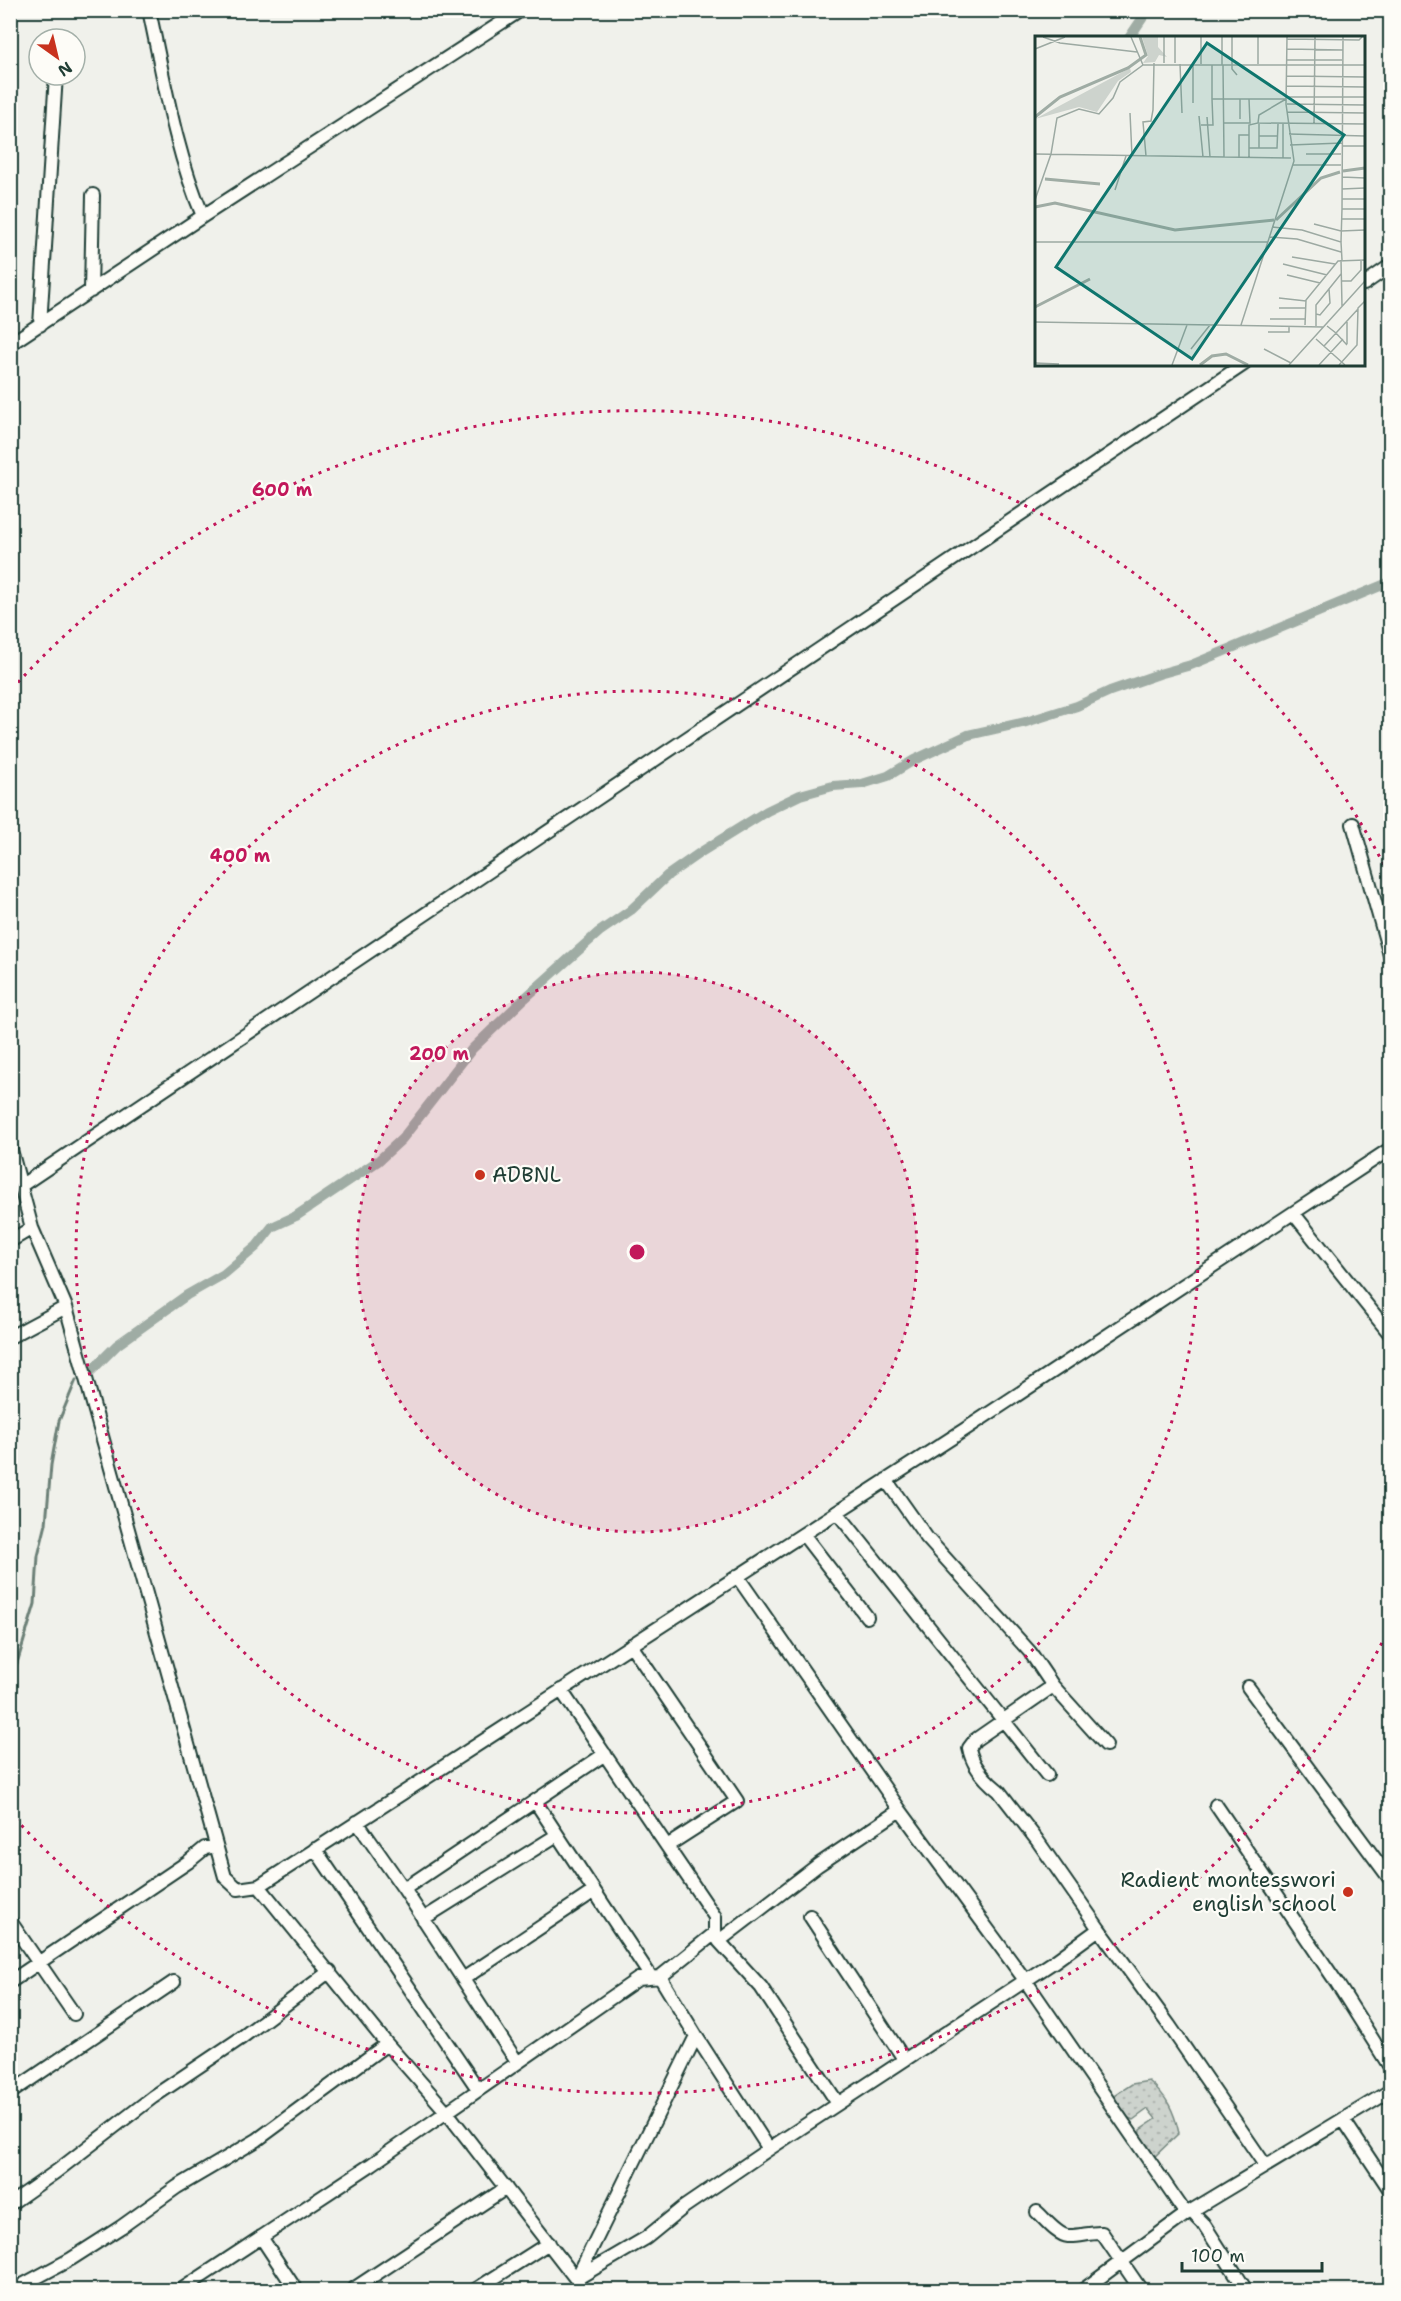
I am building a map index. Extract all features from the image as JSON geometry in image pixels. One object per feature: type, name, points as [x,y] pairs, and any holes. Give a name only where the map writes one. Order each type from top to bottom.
[{"type":"street","points":[[149,10],[180,144],[195,198],[203,216]]},
{"type":"street","points":[[10,344],[521,10]]},
{"type":"street","points":[[40,325],[55,87]]},
{"type":"street","points":[[91,291],[93,195]]},
{"type":"street","points":[[1365,283],[1390,266]]},
{"type":"street","points":[[22,1185],[1241,366]]},
{"type":"street","points":[[1353,824],[1390,955]]},
{"type":"street","points":[[10,1146],[32,1228],[66,1307],[225,1877],[238,1889],[259,1886],[837,1512],[1390,1149]]},
{"type":"street","points":[[1294,1214],[1390,1334]]},
{"type":"street","points":[[10,1240],[32,1228]]},
{"type":"street","points":[[10,1337],[66,1307]]},
{"type":"street","points":[[886,1480],[927,1538],[1030,1652],[1053,1686],[1106,1745]]},
{"type":"street","points":[[837,1512],[1047,1775]]},
{"type":"street","points":[[803,1534],[867,1617]]},
{"type":"street","points":[[737,1576],[900,1810],[1025,1980],[1188,2212],[1203,2223],[1246,2290]]},
{"type":"street","points":[[631,1645],[737,1802],[667,1846]]},
{"type":"street","points":[[1053,1686],[975,1740],[969,1748],[971,1760],[1025,1824],[1265,2165]]},
{"type":"street","points":[[1248,1687],[1390,1879]]},
{"type":"street","points":[[561,1690],[715,1917],[717,1937],[761,1987],[837,2103]]},
{"type":"street","points":[[404,1889],[605,1754]]},
{"type":"street","points":[[535,1801],[593,1892],[656,1977],[769,2149]]},
{"type":"street","points":[[1216,1804],[1337,1983],[1390,2067]]},
{"type":"street","points":[[181,2290],[372,2164],[638,1979],[656,1977],[900,1810]]},
{"type":"street","points":[[357,1822],[404,1889],[517,2062]]},
{"type":"street","points":[[423,1919],[557,1835]]},
{"type":"street","points":[[10,1982],[205,1848],[216,1846]]},
{"type":"street","points":[[315,1849],[478,2089]]},
{"type":"street","points":[[259,1886],[387,2044],[446,2111],[549,2242],[582,2290]]},
{"type":"street","points":[[463,1979],[593,1892]]},
{"type":"street","points":[[810,1916],[903,2058]]},
{"type":"street","points":[[10,1921],[74,2014]]},
{"type":"street","points":[[576,2279],[646,2238],[684,2207],[769,2149],[1099,1929]]},
{"type":"street","points":[[10,2204],[153,2097],[241,2038],[330,1971]]},
{"type":"street","points":[[10,2093],[174,1982]]},
{"type":"street","points":[[576,2279],[696,2036]]},
{"type":"street","points":[[13,2290],[71,2259],[121,2228],[177,2187],[257,2140],[387,2044]]},
{"type":"street","points":[[1083,2290],[1188,2212],[1390,2091]]},
{"type":"street","points":[[1343,2119],[1390,2190]]},
{"type":"street","points":[[352,2290],[506,2188]]},
{"type":"street","points":[[1037,2212],[1060,2233],[1069,2236],[1102,2232],[1141,2290]]},
{"type":"street","points":[[261,2237],[296,2290]]},
{"type":"street","points":[[475,2290],[549,2242]]},
{"type":"shaded area","points":[[1149,2081],[1161,2092],[1169,2104],[1179,2133],[1152,2159],[1139,2140],[1140,2130],[1156,2119],[1148,2109],[1133,2120],[1118,2113],[1115,2095],[1132,2084]]},
{"type":"waterway","points":[[1130,36],[1148,10]]},
{"type":"waterway","points":[[91,1371],[117,1345],[187,1295],[224,1274],[257,1246],[272,1227],[296,1216],[378,1161],[402,1139],[472,1049],[524,999],[599,932],[631,910],[668,875],[767,811],[800,795],[833,786],[862,784],[888,776],[914,760],[968,735],[1026,722],[1077,706],[1110,691],[1191,665],[1390,582]]},
{"type":"waterway","points":[[10,1686],[35,1604],[38,1556],[46,1524],[51,1465],[59,1421],[76,1380]]},
{"type":"place","name":"ADBNL","points":[[480,1175]]},
{"type":"place","name":"Radient montesswori english school","points":[[1348,1892]]}]
